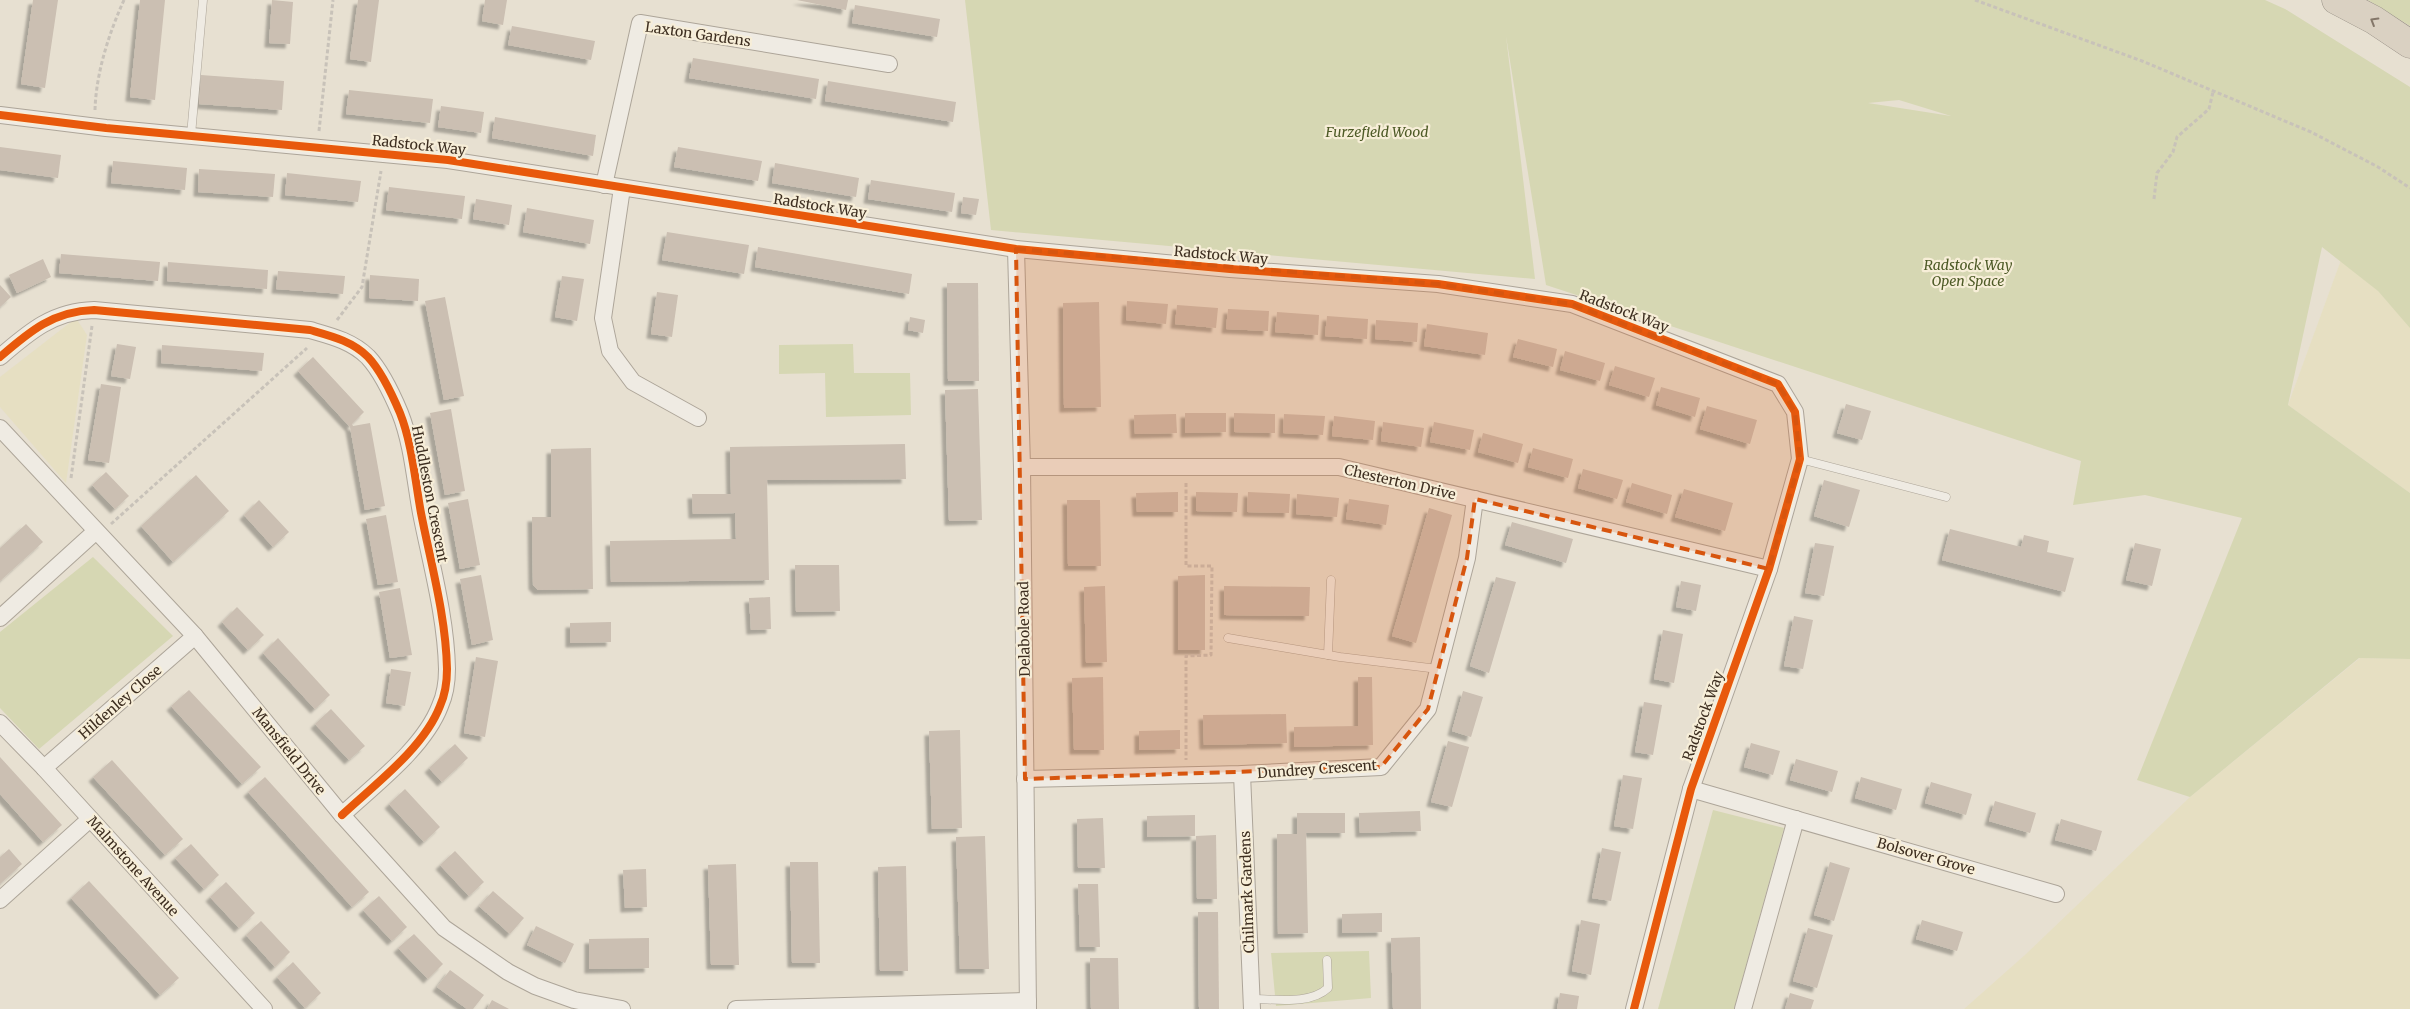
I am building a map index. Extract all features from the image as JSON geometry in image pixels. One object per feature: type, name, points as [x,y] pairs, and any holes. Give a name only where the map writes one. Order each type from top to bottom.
[{"type":"highway","points":[[2336,0],[2374,20],[2410,44]]},
{"type":"street","name":"Laxton Gardens","points":[[604,185],[640,24],[889,64]]},
{"type":"street","name":"Radstock Way","points":[[0,114],[94,126],[448,160],[1016,249],[1230,269],[1438,284],[1572,304],[1778,384],[1796,412],[1800,459],[1769,569],[1690,790],[1634,1009]]},
{"type":"street","points":[[622,188],[603,318],[610,350],[633,382],[698,418]]},
{"type":"street","name":"Delabole Road","points":[[1016,249],[1022,467],[1028,1005]]},
{"type":"street","name":"Huddleston Crescent","points":[[0,357],[30,331],[49,320],[63,314],[94,310],[292,327],[326,334],[354,346],[368,358],[390,391],[400,413],[441,618],[447,670],[446,686],[441,706],[426,731],[404,756],[342,815]]},
{"type":"street","name":"Mansfield Drive","points":[[0,428],[195,636],[342,815],[444,928],[508,972],[535,986],[574,1000],[622,1009]]},
{"type":"street","name":"Chesterton Drive","points":[[1022,467],[1339,467],[1769,569]]},
{"type":"street","name":"Dundrey Crescent","points":[[1025,779],[1242,774],[1381,767],[1428,709],[1466,558],[1475,499]]},
{"type":"street","points":[[0,618],[98,533]]},
{"type":"street","name":"Hildenley Close","points":[[44,768],[195,636]]},
{"type":"street","name":"Malmstone Avenue","points":[[0,723],[44,768],[264,1009]]},
{"type":"street","name":"Chilmark Gardens","points":[[1242,774],[1252,1004]]},
{"type":"street","name":"Bolsover Grove","points":[[1690,790],[2056,894]]},
{"type":"street","points":[[0,900],[90,819]]},
{"type":"street","points":[[1743,1009],[1796,819]]},
{"type":"street","points":[[736,1009],[1028,1005]]},
{"type":"lane","points":[[191,135],[203,0]]},
{"type":"lane","points":[[1800,459],[1946,497]]},
{"type":"lane","points":[[1328,655],[1331,580]]},
{"type":"lane","points":[[1228,638],[1328,655],[1438,668]]},
{"type":"lane","points":[[1252,1004],[1312,998],[1321,994],[1328,988],[1327,960]]},
{"type":"path","points":[[94,126],[95,94],[113,24],[124,0]]},
{"type":"path","points":[[318,147],[333,0]]},
{"type":"path","points":[[1975,0],[2142,61],[2311,132],[2378,167],[2410,188]]},
{"type":"path","points":[[2154,199],[2157,173],[2173,152],[2177,137],[2209,109],[2213,92]]},
{"type":"path","points":[[98,533],[304,350],[326,334],[362,287],[383,153]]},
{"type":"path","points":[[68,501],[94,310]]},
{"type":"path","points":[[1184,467],[1186,566],[1212,566],[1211,656],[1186,656],[1187,774]]},
{"type":"highlighted area","points":[[1016,249],[1438,284],[1572,304],[1778,384],[1795,412],[1800,459],[1769,569],[1475,499],[1467,558],[1428,709],[1381,767],[1025,779]]},
{"type":"shaded area","points":[[2341,260],[2378,291],[2410,327],[2410,493],[2288,405]]},
{"type":"shaded area","points":[[76,318],[87,335],[66,483],[0,407],[0,377]]},
{"type":"shaded area","points":[[2360,658],[2410,659],[2410,1009],[1964,1009],[2026,954],[2190,797]]},
{"type":"green space","points":[[965,0],[2265,0],[2285,9],[2410,87],[2410,328],[2378,291],[2322,247],[2288,405],[2410,493],[2410,659],[2359,658],[2190,797],[2137,780],[2242,518],[2145,495],[2073,505],[2081,461],[1546,285],[1506,36],[1535,279],[991,230]],"holes":[[[1899,100],[1951,116],[1868,103]]]},
{"type":"green space","points":[[2368,0],[2410,0],[2410,26]]},
{"type":"green space","points":[[853,344],[854,373],[910,373],[911,415],[826,417],[825,373],[779,374],[779,345]]},
{"type":"green space","points":[[93,557],[173,636],[39,749],[0,708],[0,632]]},
{"type":"green space","points":[[1713,810],[1784,828],[1734,1009],[1658,1009]]},
{"type":"green space","points":[[1369,951],[1371,998],[1276,1006],[1271,953]]},
{"type":"building","points":[[33,0],[58,0],[45,88],[21,84]]},
{"type":"building","points":[[140,0],[165,0],[155,100],[130,97]]},
{"type":"building","points":[[272,0],[293,2],[290,44],[269,43]]},
{"type":"building","points":[[358,0],[379,0],[371,62],[350,59]]},
{"type":"building","points":[[485,0],[507,0],[503,25],[482,21]]},
{"type":"building","points":[[797,0],[848,0],[846,10]]},
{"type":"building","points":[[855,5],[940,19],[937,37],[852,23]]},
{"type":"building","points":[[512,26],[595,41],[591,60],[508,45]]},
{"type":"building","points":[[693,58],[819,79],[816,99],[689,78]]},
{"type":"building","points":[[201,75],[284,81],[282,110],[199,104]]},
{"type":"building","points":[[828,81],[956,102],[953,122],[825,101]]},
{"type":"building","points":[[349,90],[433,99],[430,123],[346,114]]},
{"type":"building","points":[[441,106],[484,112],[481,133],[438,127]]},
{"type":"building","points":[[495,117],[596,135],[593,156],[492,138]]},
{"type":"building","points":[[0,147],[61,155],[58,178],[0,170]]},
{"type":"building","points":[[678,147],[762,161],[758,181],[674,167]]},
{"type":"building","points":[[113,161],[187,168],[185,190],[111,183]]},
{"type":"building","points":[[775,163],[859,178],[856,197],[772,183]]},
{"type":"building","points":[[199,169],[275,174],[273,197],[198,192]]},
{"type":"building","points":[[287,173],[361,181],[358,202],[285,195]]},
{"type":"building","points":[[871,180],[955,193],[952,212],[868,199]]},
{"type":"building","points":[[389,187],[465,196],[462,219],[386,210]]},
{"type":"building","points":[[963,197],[979,199],[976,215],[961,213]]},
{"type":"building","points":[[476,199],[512,205],[509,225],[473,219]]},
{"type":"building","points":[[527,208],[594,220],[590,244],[523,232]]},
{"type":"building","points":[[667,232],[749,245],[744,274],[662,260]]},
{"type":"building","points":[[758,247],[912,274],[909,294],[755,267]]},
{"type":"building","points":[[61,254],[160,262],[158,281],[59,273]]},
{"type":"building","points":[[43,259],[51,277],[17,293],[9,275]]},
{"type":"building","points":[[168,262],[268,270],[267,289],[167,281]]},
{"type":"building","points":[[278,271],[345,276],[343,294],[276,289]]},
{"type":"building","points":[[370,275],[419,279],[418,301],[369,298]]},
{"type":"building","points":[[562,276],[584,279],[577,321],[555,317]]},
{"type":"building","points":[[947,283],[978,283],[979,381],[948,381]]},
{"type":"building","points":[[0,285],[11,297],[0,307]]},
{"type":"building","points":[[657,292],[678,295],[672,337],[651,334]]},
{"type":"building","points":[[445,297],[464,396],[444,400],[425,301]]},
{"type":"building","points":[[1127,301],[1168,304],[1166,324],[1126,320]]},
{"type":"building","points":[[1099,302],[1101,407],[1064,408],[1063,303]]},
{"type":"building","points":[[1177,305],[1218,308],[1216,328],[1175,324]]},
{"type":"building","points":[[1228,309],[1269,311],[1268,331],[1226,329]]},
{"type":"building","points":[[1277,312],[1319,315],[1318,335],[1275,332]]},
{"type":"building","points":[[1327,316],[1368,319],[1367,339],[1325,336]]},
{"type":"building","points":[[910,317],[925,320],[923,333],[908,330]]},
{"type":"building","points":[[1376,320],[1418,323],[1417,342],[1375,339]]},
{"type":"building","points":[[1427,324],[1488,333],[1485,355],[1424,346]]},
{"type":"building","points":[[1518,339],[1557,349],[1553,367],[1513,357]]},
{"type":"building","points":[[117,344],[136,347],[130,379],[111,376]]},
{"type":"building","points":[[162,345],[264,353],[262,371],[161,363]]},
{"type":"building","points":[[1565,351],[1605,363],[1600,381],[1560,370]]},
{"type":"building","points":[[313,357],[364,412],[352,424],[353,426],[370,423],[385,506],[365,510],[350,427],[298,371]]},
{"type":"building","points":[[1615,366],[1655,378],[1649,397],[1609,385]]},
{"type":"building","points":[[101,384],[121,387],[109,463],[88,460]]},
{"type":"building","points":[[1661,387],[1700,398],[1695,417],[1656,405]]},
{"type":"building","points":[[978,389],[982,520],[949,521],[945,390]]},
{"type":"building","points":[[1846,404],[1871,411],[1862,440],[1837,433]]},
{"type":"building","points":[[1707,406],[1757,420],[1750,444],[1700,429]]},
{"type":"building","points":[[451,409],[465,491],[445,495],[430,413]]},
{"type":"building","points":[[1185,413],[1226,413],[1226,432],[1185,433]]},
{"type":"building","points":[[1234,413],[1275,414],[1275,433],[1234,432]]},
{"type":"building","points":[[1176,414],[1177,433],[1135,434],[1134,415]]},
{"type":"building","points":[[1284,414],[1325,416],[1323,435],[1283,433]]},
{"type":"building","points":[[1334,416],[1375,421],[1373,440],[1332,436]]},
{"type":"building","points":[[1383,422],[1424,428],[1421,447],[1381,441]]},
{"type":"building","points":[[1434,422],[1474,430],[1470,450],[1430,442]]},
{"type":"building","points":[[1483,433],[1523,444],[1518,463],[1478,452]]},
{"type":"building","points":[[905,444],[906,479],[767,480],[769,580],[611,582],[610,541],[736,539],[735,513],[693,514],[692,494],[731,494],[730,447]]},
{"type":"building","points":[[591,448],[593,589],[538,590],[533,585],[532,517],[551,517],[551,449]]},
{"type":"building","points":[[1533,448],[1573,459],[1568,478],[1528,467]]},
{"type":"building","points":[[1583,469],[1623,480],[1617,499],[1578,488]]},
{"type":"building","points":[[106,472],[129,496],[115,509],[92,485]]},
{"type":"building","points":[[196,475],[229,511],[173,562],[141,526]]},
{"type":"building","points":[[1824,480],[1860,490],[1849,527],[1814,516]]},
{"type":"building","points":[[1632,483],[1672,495],[1667,514],[1626,502]]},
{"type":"building","points":[[1684,489],[1733,503],[1725,531],[1675,517]]},
{"type":"building","points":[[1178,492],[1178,512],[1137,512],[1136,493]]},
{"type":"building","points":[[1196,492],[1238,493],[1237,512],[1196,511]]},
{"type":"building","points":[[1248,492],[1290,494],[1289,513],[1247,512]]},
{"type":"building","points":[[1297,494],[1339,498],[1337,517],[1296,514]]},
{"type":"building","points":[[468,499],[480,565],[460,569],[448,503]]},
{"type":"building","points":[[1349,499],[1389,505],[1386,525],[1346,519]]},
{"type":"building","points":[[259,500],[289,532],[273,547],[244,515]]},
{"type":"building","points":[[1067,500],[1100,500],[1101,566],[1068,566]]},
{"type":"building","points":[[1429,508],[1452,515],[1416,643],[1392,636]]},
{"type":"building","points":[[386,515],[398,582],[378,585],[366,519]]},
{"type":"building","points":[[1512,522],[1573,539],[1566,563],[1505,545]]},
{"type":"building","points":[[26,524],[43,542],[0,581],[0,548]]},
{"type":"building","points":[[1950,529],[2021,547],[2024,535],[2049,541],[2047,552],[2074,558],[2065,592],[1942,560]]},
{"type":"building","points":[[1815,543],[1834,546],[1824,596],[1805,593]]},
{"type":"building","points":[[2135,543],[2161,549],[2152,586],[2126,580]]},
{"type":"building","points":[[795,565],[839,565],[840,611],[796,612]]},
{"type":"building","points":[[481,575],[493,640],[472,645],[460,579]]},
{"type":"building","points":[[1205,575],[1205,650],[1178,650],[1178,576]]},
{"type":"building","points":[[1496,577],[1516,582],[1489,673],[1470,666]]},
{"type":"building","points":[[1681,581],[1701,585],[1696,611],[1676,607]]},
{"type":"building","points":[[1105,586],[1107,662],[1086,663],[1084,587]]},
{"type":"building","points":[[1224,586],[1310,587],[1309,616],[1224,615]]},
{"type":"building","points":[[400,588],[412,655],[390,658],[379,592]]},
{"type":"building","points":[[770,597],[771,629],[751,630],[749,598]]},
{"type":"building","points":[[237,607],[264,635],[248,650],[222,622]]},
{"type":"building","points":[[1794,616],[1813,620],[1803,669],[1784,666]]},
{"type":"building","points":[[611,622],[611,642],[570,643],[570,623]]},
{"type":"building","points":[[1663,630],[1683,634],[1674,683],[1654,679]]},
{"type":"building","points":[[278,638],[330,695],[315,709],[263,653]]},
{"type":"building","points":[[476,657],[498,661],[485,737],[464,733]]},
{"type":"building","points":[[391,669],[411,672],[405,706],[386,703]]},
{"type":"building","points":[[1103,677],[1104,750],[1074,750],[1072,678]]},
{"type":"building","points":[[1358,677],[1372,677],[1373,745],[1294,747],[1294,727],[1358,726]]},
{"type":"building","points":[[189,690],[261,767],[242,784],[171,706]]},
{"type":"building","points":[[1463,691],[1483,697],[1471,737],[1452,731]]},
{"type":"building","points":[[1644,702],[1662,705],[1653,755],[1635,752]]},
{"type":"building","points":[[331,709],[365,746],[349,760],[315,724]]},
{"type":"building","points":[[1286,714],[1287,743],[1204,745],[1203,715]]},
{"type":"building","points":[[960,730],[962,828],[932,829],[929,731]]},
{"type":"building","points":[[1180,730],[1180,749],[1139,750],[1139,731]]},
{"type":"building","points":[[1448,741],[1469,747],[1452,807],[1431,802]]},
{"type":"building","points":[[1751,743],[1780,751],[1773,775],[1744,767]]},
{"type":"building","points":[[455,744],[468,758],[442,782],[429,768]]},
{"type":"building","points":[[0,757],[62,825],[43,842],[0,794]]},
{"type":"building","points":[[1796,759],[1838,771],[1832,792],[1790,780]]},
{"type":"building","points":[[112,760],[183,839],[165,855],[93,777]]},
{"type":"building","points":[[1623,775],[1642,778],[1633,829],[1614,826]]},
{"type":"building","points":[[265,777],[369,892],[352,907],[248,792]]},
{"type":"building","points":[[1861,777],[1902,789],[1896,810],[1855,798]]},
{"type":"building","points":[[1931,782],[1972,794],[1966,815],[1925,803]]},
{"type":"building","points":[[405,789],[440,827],[424,842],[389,804]]},
{"type":"building","points":[[1995,801],[2036,813],[2030,833],[1989,821]]},
{"type":"building","points":[[1420,811],[1421,831],[1360,833],[1359,813]]},
{"type":"building","points":[[1297,813],[1345,813],[1345,833],[1306,833],[1308,933],[1278,934],[1277,834],[1297,834]]},
{"type":"building","points":[[1195,815],[1195,836],[1147,837],[1147,816]]},
{"type":"building","points":[[1103,818],[1105,868],[1078,868],[1077,819]]},
{"type":"building","points":[[2061,819],[2102,831],[2096,851],[2055,840]]},
{"type":"building","points":[[1216,835],[1217,899],[1197,899],[1196,836]]},
{"type":"building","points":[[985,836],[989,969],[960,969],[956,837]]},
{"type":"building","points":[[191,844],[219,875],[204,889],[175,858]]},
{"type":"building","points":[[1602,848],[1621,852],[1611,901],[1592,898]]},
{"type":"building","points":[[9,849],[22,864],[0,884],[0,857]]},
{"type":"building","points":[[455,851],[484,882],[469,896],[440,865]]},
{"type":"building","points":[[790,862],[818,862],[820,963],[792,963]]},
{"type":"building","points":[[1830,862],[1850,868],[1834,921],[1814,915]]},
{"type":"building","points":[[736,864],[739,965],[711,965],[708,865]]},
{"type":"building","points":[[906,866],[908,971],[880,971],[878,867]]},
{"type":"building","points":[[646,869],[647,907],[625,908],[623,870]]},
{"type":"building","points":[[89,881],[179,978],[160,995],[71,898]]},
{"type":"building","points":[[226,882],[255,913],[239,928],[210,897]]},
{"type":"building","points":[[1078,884],[1098,884],[1100,947],[1080,947]]},
{"type":"building","points":[[493,891],[524,918],[510,934],[479,906]]},
{"type":"building","points":[[379,896],[407,927],[392,941],[363,910]]},
{"type":"building","points":[[1198,912],[1218,912],[1219,1009],[1199,1009]]},
{"type":"building","points":[[1382,913],[1382,932],[1342,933],[1342,914]]},
{"type":"building","points":[[1581,920],[1600,924],[1591,975],[1572,971]]},
{"type":"building","points":[[1922,920],[1963,932],[1957,951],[1916,939]]},
{"type":"building","points":[[261,921],[290,952],[275,967],[246,935]]},
{"type":"building","points":[[536,926],[574,944],[565,963],[527,945]]},
{"type":"building","points":[[1808,928],[1833,935],[1817,988],[1793,981]]},
{"type":"building","points":[[414,934],[443,964],[428,979],[398,948]]},
{"type":"building","points":[[1420,937],[1421,1009],[1393,1009],[1391,938]]},
{"type":"building","points":[[649,938],[649,968],[589,969],[589,939]]},
{"type":"building","points":[[1090,958],[1118,958],[1119,1009],[1091,1009]]},
{"type":"building","points":[[293,962],[321,993],[305,1008],[277,977]]},
{"type":"building","points":[[450,970],[484,995],[473,1009],[467,1009],[437,987]]},
{"type":"building","points":[[1560,993],[1579,996],[1577,1009],[1557,1009]]},
{"type":"building","points":[[1790,993],[1814,1000],[1811,1009],[1785,1009]]},
{"type":"building","points":[[492,1000],[509,1009],[487,1009]]},
{"type":"cycle path","points":[[0,115],[106,128],[448,160],[1016,249],[1230,269],[1438,284],[1572,304],[1778,384],[1795,412],[1800,459],[1769,569],[1691,789],[1634,1009]]},
{"type":"cycle path","points":[[0,357],[42,324],[66,314],[94,310],[310,330],[348,343],[362,351],[373,363],[394,398],[408,437],[441,610],[446,649],[447,679],[440,706],[433,722],[422,737],[397,765],[342,815]]},
{"type":"park label","name":"Furzefield Wood","points":[[1377,132]]},
{"type":"park label","name":"Radstock Way Open Space","points":[[1968,274]]}]
